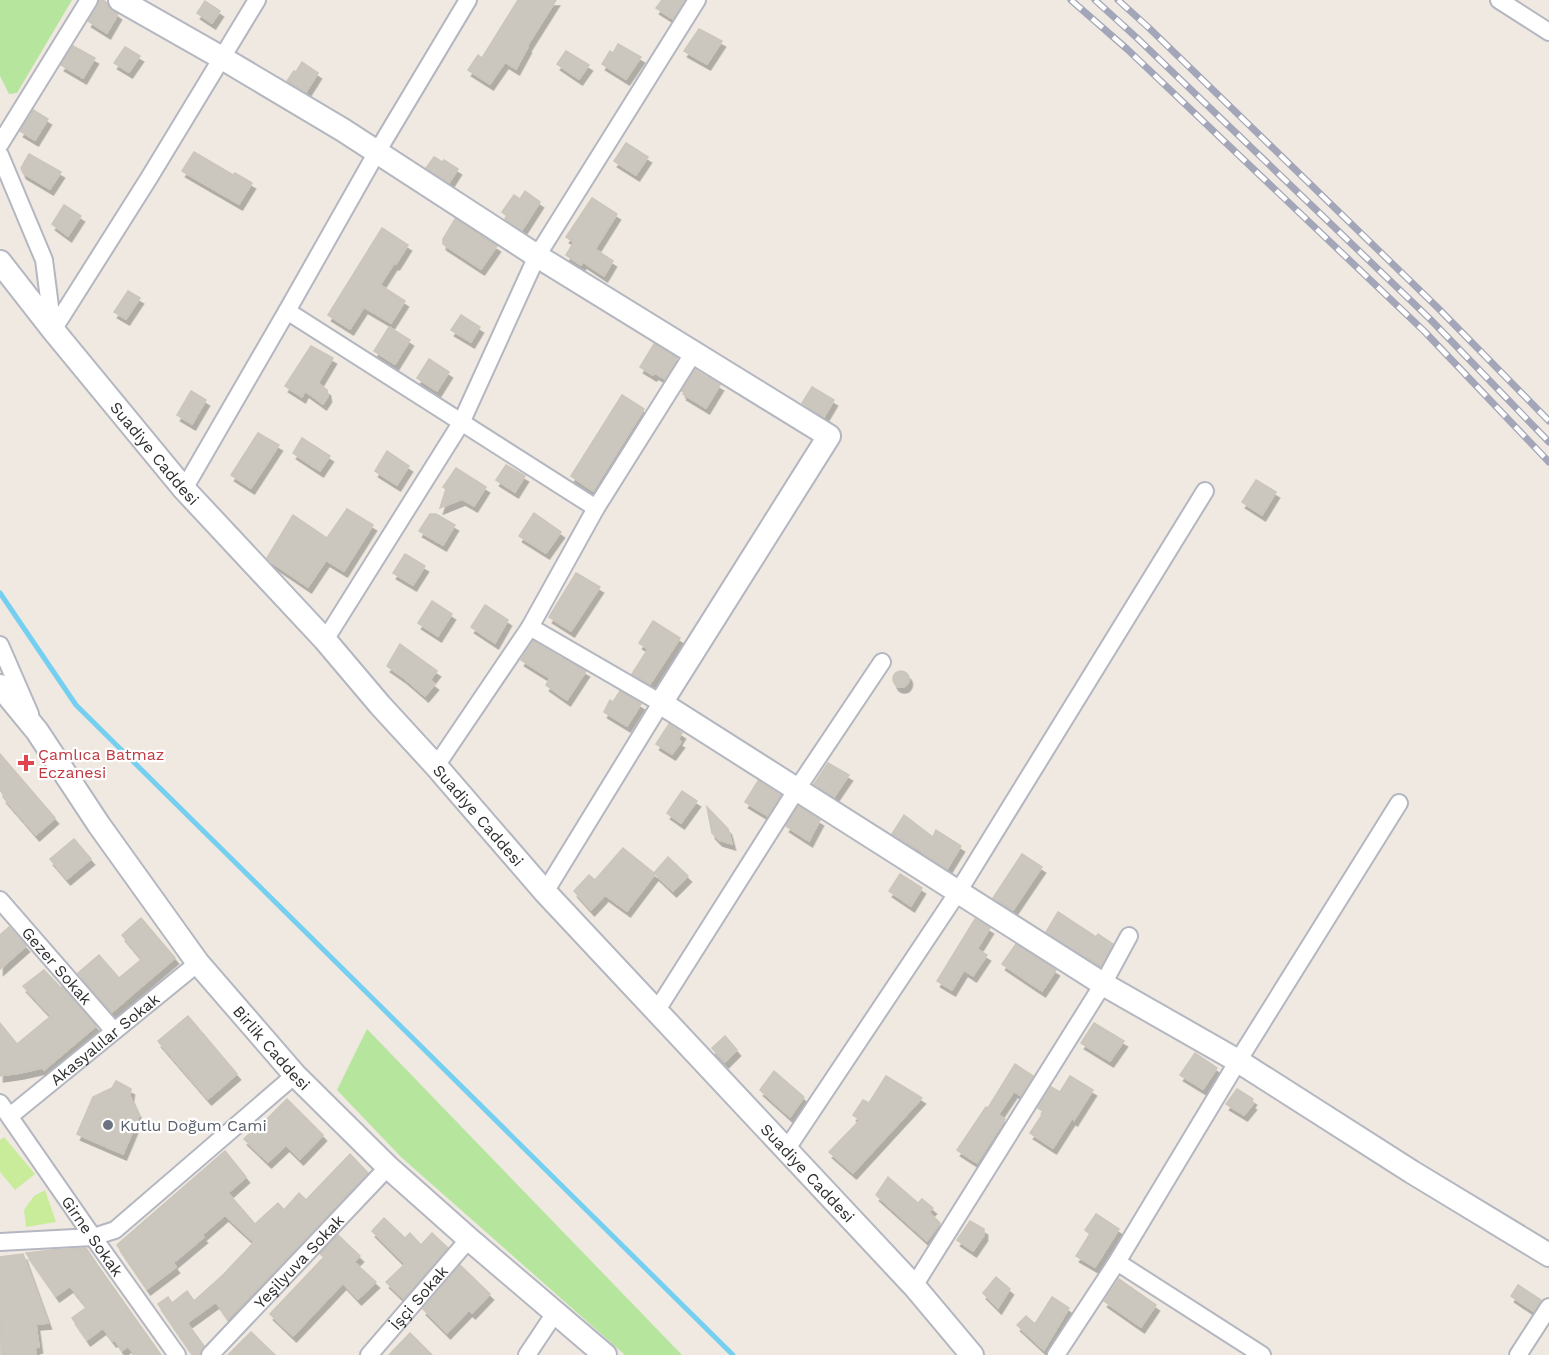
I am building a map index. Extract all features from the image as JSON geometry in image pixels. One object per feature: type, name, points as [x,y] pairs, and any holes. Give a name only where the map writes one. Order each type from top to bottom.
[{"type":"street","points":[[0,144],[89,0]]},
{"type":"street","points":[[120,0],[222,58],[377,152],[648,326],[829,436],[545,892]]},
{"type":"street","points":[[53,330],[257,0]]},
{"type":"street","points":[[184,489],[377,152],[468,0]]},
{"type":"street","points":[[325,640],[461,423],[537,256],[697,0]]},
{"type":"street","points":[[1499,0],[1549,32]]},
{"type":"street","points":[[0,155],[44,260],[53,330]]},
{"type":"street","name":"Suadiye Caddesi","points":[[0,262],[184,489],[325,640],[545,892],[914,1286],[972,1355]]},
{"type":"street","points":[[287,311],[596,508]]},
{"type":"street","points":[[436,766],[530,627],[596,508],[694,352]]},
{"type":"street","points":[[786,1149],[958,892],[1205,491]]},
{"type":"street","points":[[530,627],[661,703],[1103,984],[1238,1061],[1412,1173],[1549,1255]]},
{"type":"street","points":[[0,645],[37,731]]},
{"type":"street","points":[[657,1010],[797,789],[882,662]]},
{"type":"street","name":"Birlik Caddesi","points":[[0,686],[37,731],[99,825],[198,963],[295,1075],[388,1167],[605,1355]]},
{"type":"street","points":[[1056,1355],[1117,1262],[1238,1061],[1399,803]]},
{"type":"street","name":"Gezer Sokak","points":[[0,900],[114,1031]]},
{"type":"street","points":[[914,1286],[1103,984],[1130,936]]},
{"type":"street","name":"Akasyalılar Sokak","points":[[5,1109],[114,1031],[198,963]]},
{"type":"street","points":[[0,1242],[93,1237],[115,1230],[295,1075]]},
{"type":"street","name":"Girne Sokak","points":[[5,1109],[177,1355]]},
{"type":"street","name":"Yeşilyuva Sokak","points":[[210,1355],[388,1167]]},
{"type":"street","name":"İşçi Sokak","points":[[369,1355],[469,1239]]},
{"type":"street","points":[[1117,1262],[1262,1355]]},
{"type":"street","points":[[1518,1355],[1549,1307]]},
{"type":"street","points":[[527,1355],[555,1313]]},
{"type":"green space","points":[[0,0],[72,0],[17,93],[9,94],[0,76]]},
{"type":"green space","points":[[367,1029],[682,1355],[625,1355],[401,1157],[337,1090]]},
{"type":"green space","points":[[4,1137],[35,1174],[15,1190],[0,1172],[0,1140]]},
{"type":"green space","points":[[45,1190],[56,1222],[26,1227],[24,1210],[34,1196]]},
{"type":"building","points":[[99,0],[103,0],[118,14],[107,33],[88,21],[98,6]]},
{"type":"building","points":[[518,0],[556,0],[527,46],[516,69],[505,62],[490,84],[468,70],[478,55],[482,58]]},
{"type":"building","points":[[662,0],[685,0],[673,19],[656,8]]},
{"type":"building","points":[[205,1],[220,11],[212,23],[197,13]]},
{"type":"building","points":[[699,29],[722,41],[707,64],[684,51]]},
{"type":"building","points":[[618,44],[641,57],[626,79],[602,64],[610,51],[613,53]]},
{"type":"building","points":[[73,46],[95,58],[83,78],[61,65]]},
{"type":"building","points":[[125,47],[140,56],[129,72],[114,63]]},
{"type":"building","points":[[566,51],[589,65],[579,79],[557,64]]},
{"type":"building","points":[[302,62],[318,73],[306,92],[287,81]]},
{"type":"building","points":[[33,110],[48,119],[35,140],[20,131]]},
{"type":"building","points":[[626,143],[648,157],[636,175],[614,161]]},
{"type":"building","points":[[194,152],[233,175],[235,173],[252,183],[239,204],[182,171]]},
{"type":"building","points":[[29,154],[61,172],[50,189],[23,173],[21,168]]},
{"type":"building","points":[[434,157],[458,169],[449,183],[426,168]]},
{"type":"building","points":[[525,191],[540,202],[522,230],[505,219],[507,216],[502,212],[514,195],[520,199]]},
{"type":"building","points":[[592,198],[617,214],[595,249],[613,261],[604,276],[583,262],[581,265],[566,255],[574,242],[566,237]]},
{"type":"building","points":[[64,205],[81,216],[68,236],[52,224]]},
{"type":"building","points":[[455,219],[497,246],[481,269],[443,244],[443,239]]},
{"type":"building","points":[[382,228],[408,245],[380,285],[405,301],[391,323],[364,307],[350,329],[328,315]]},
{"type":"building","points":[[128,291],[140,298],[126,319],[114,312]]},
{"type":"building","points":[[461,315],[480,327],[471,342],[451,330]]},
{"type":"building","points":[[389,327],[410,340],[395,364],[374,351]]},
{"type":"building","points":[[654,344],[677,358],[665,379],[640,367]]},
{"type":"building","points":[[311,346],[333,358],[318,383],[327,390],[328,396],[323,404],[305,391],[302,397],[285,386]]},
{"type":"building","points":[[429,359],[449,372],[437,391],[417,378]]},
{"type":"building","points":[[695,370],[720,385],[706,408],[683,394],[682,391]]},
{"type":"building","points":[[812,387],[834,400],[824,417],[802,403]]},
{"type":"building","points":[[191,391],[206,400],[192,424],[177,415]]},
{"type":"building","points":[[622,395],[644,409],[593,491],[571,476]]},
{"type":"building","points":[[258,433],[279,445],[251,488],[231,475]]},
{"type":"building","points":[[302,438],[330,456],[320,471],[293,453]]},
{"type":"building","points":[[387,451],[409,466],[397,485],[375,471]]},
{"type":"building","points":[[506,465],[525,476],[515,492],[496,480]]},
{"type":"building","points":[[456,468],[486,487],[474,506],[462,499],[440,508],[446,489],[443,487]]},
{"type":"building","points":[[1256,480],[1276,492],[1262,515],[1242,502]]},
{"type":"building","points":[[347,509],[373,525],[344,571],[326,560],[308,587],[267,558],[293,515],[327,538]]},
{"type":"building","points":[[534,513],[561,532],[546,553],[519,536]]},
{"type":"building","points":[[430,514],[436,514],[455,525],[443,545],[419,531]]},
{"type":"building","points":[[405,554],[425,566],[413,585],[393,573]]},
{"type":"building","points":[[576,573],[600,587],[571,631],[549,617]]},
{"type":"building","points":[[432,601],[452,614],[438,636],[418,623]]},
{"type":"building","points":[[485,605],[508,620],[495,643],[471,627]]},
{"type":"building","points":[[653,621],[680,638],[650,684],[632,674],[648,649],[639,643]]},
{"type":"building","points":[[533,641],[586,671],[567,700],[546,685],[550,678],[521,660]]},
{"type":"building","points":[[400,644],[437,671],[430,680],[435,684],[425,696],[387,666]]},
{"type":"building","points":[[898,671],[904,671],[909,679],[907,685],[898,687],[893,682],[893,676]]},
{"type":"building","points":[[620,691],[641,704],[627,726],[604,712],[610,700],[613,702]]},
{"type":"building","points":[[669,724],[682,733],[678,740],[681,742],[672,754],[656,744]]},
{"type":"building","points":[[0,754],[55,818],[36,835],[3,797],[0,790]]},
{"type":"building","points":[[828,763],[849,775],[834,797],[814,784]]},
{"type":"building","points":[[758,781],[781,795],[768,816],[745,802]]},
{"type":"building","points":[[682,791],[697,801],[681,823],[667,813]]},
{"type":"building","points":[[798,806],[820,820],[809,841],[786,826]]},
{"type":"building","points":[[707,807],[728,829],[732,844],[719,840],[712,833]]},
{"type":"building","points":[[904,815],[933,837],[936,830],[961,846],[947,869],[892,834]]},
{"type":"building","points":[[74,839],[91,859],[67,879],[50,859]]},
{"type":"building","points":[[623,848],[655,874],[627,911],[605,895],[591,910],[574,891],[589,875],[595,880]]},
{"type":"building","points":[[1022,854],[1042,867],[1013,910],[993,898]]},
{"type":"building","points":[[668,857],[688,876],[673,891],[654,873]]},
{"type":"building","points":[[900,874],[922,888],[911,906],[889,891]]},
{"type":"building","points":[[1058,912],[1096,937],[1098,934],[1113,944],[1101,966],[1046,932]]},
{"type":"building","points":[[141,918],[175,958],[112,1012],[78,973],[99,955],[119,978],[142,959],[122,935]]},
{"type":"building","points":[[975,919],[990,928],[977,949],[987,955],[973,976],[964,970],[952,990],[937,981]]},
{"type":"building","points":[[9,927],[26,946],[0,969],[0,935]]},
{"type":"building","points":[[1016,944],[1056,970],[1042,991],[1002,964]]},
{"type":"building","points":[[44,970],[96,1026],[44,1070],[42,1068],[0,1076],[0,1023],[17,1044],[51,1016],[23,986]]},
{"type":"building","points":[[188,1016],[237,1074],[208,1099],[158,1041]]},
{"type":"building","points":[[1094,1023],[1124,1041],[1110,1061],[1081,1043]]},
{"type":"building","points":[[725,1036],[737,1050],[725,1062],[712,1048]]},
{"type":"building","points":[[1195,1053],[1217,1068],[1203,1089],[1180,1075]]},
{"type":"building","points":[[1015,1064],[1033,1076],[1021,1096],[1014,1091],[998,1115],[1005,1119],[977,1163],[957,1150],[986,1107],[988,1108]]},
{"type":"building","points":[[774,1071],[804,1097],[790,1117],[760,1090]]},
{"type":"building","points":[[886,1076],[922,1098],[853,1173],[829,1152],[860,1120],[853,1115],[863,1100],[869,1103]]},
{"type":"building","points":[[1070,1076],[1093,1090],[1053,1148],[1030,1133],[1044,1112],[1038,1108],[1051,1087],[1060,1092]]},
{"type":"building","name":"Kutlu Doğum Cami","points":[[116,1081],[131,1089],[130,1096],[139,1116],[123,1154],[77,1134],[93,1097],[112,1088]]},
{"type":"building","points":[[1237,1089],[1253,1099],[1251,1103],[1253,1104],[1244,1115],[1226,1104]]},
{"type":"building","points":[[287,1099],[323,1135],[300,1159],[286,1145],[268,1162],[244,1139]]},
{"type":"building","points":[[225,1151],[246,1177],[228,1193],[255,1224],[278,1203],[284,1210],[299,1193],[306,1200],[350,1154],[368,1173],[228,1319],[216,1302],[187,1323],[204,1346],[200,1355],[193,1355],[158,1304],[168,1297],[172,1303],[187,1291],[194,1301],[254,1242],[225,1215],[202,1235],[204,1237],[173,1263],[176,1267],[147,1289],[117,1245]]},
{"type":"building","points":[[888,1177],[918,1203],[922,1199],[933,1208],[929,1212],[940,1223],[927,1241],[876,1195]]},
{"type":"building","points":[[1096,1214],[1119,1229],[1095,1267],[1076,1256],[1090,1234],[1085,1230]]},
{"type":"building","points":[[384,1218],[405,1238],[410,1233],[421,1245],[432,1233],[448,1248],[404,1299],[386,1282],[405,1264],[372,1231]]},
{"type":"building","points":[[970,1221],[984,1229],[984,1235],[973,1251],[957,1240]]},
{"type":"building","points":[[338,1235],[360,1256],[354,1262],[376,1282],[358,1299],[343,1283],[293,1336],[270,1314],[324,1257],[320,1254]]},
{"type":"building","points":[[86,1248],[161,1355],[135,1355],[128,1346],[122,1351],[103,1328],[87,1340],[72,1318],[87,1307],[70,1286],[56,1296],[26,1253]]},
{"type":"building","points":[[23,1254],[48,1323],[36,1324],[39,1347],[35,1348],[36,1355],[1,1355],[0,1257]]},
{"type":"building","points":[[460,1265],[490,1294],[472,1313],[469,1310],[447,1333],[423,1309]]},
{"type":"building","points":[[996,1277],[1010,1289],[998,1308],[983,1293]]},
{"type":"building","points":[[1119,1279],[1156,1305],[1141,1327],[1104,1301]]},
{"type":"building","points":[[1518,1285],[1541,1300],[1533,1311],[1511,1296]]},
{"type":"building","points":[[1052,1297],[1069,1308],[1044,1350],[1017,1325],[1026,1316],[1035,1324]]},
{"type":"building","points":[[251,1332],[275,1355],[228,1355]]},
{"type":"building","points":[[410,1333],[432,1355],[389,1355]]},
{"type":"waterway","points":[[0,593],[76,705],[733,1355]]},
{"type":"railway","points":[[1071,0],[1127,49],[1424,331],[1549,462]]},
{"type":"railway","points":[[1095,0],[1430,319],[1549,442]]},
{"type":"railway","points":[[1118,0],[1437,307],[1549,421]]},
{"type":"place","name":"Çamlıca Batmaz Eczanesi","points":[[26,763]]},
{"type":"place","name":"Kutlu Doğum Cami","points":[[108,1125]]}]
